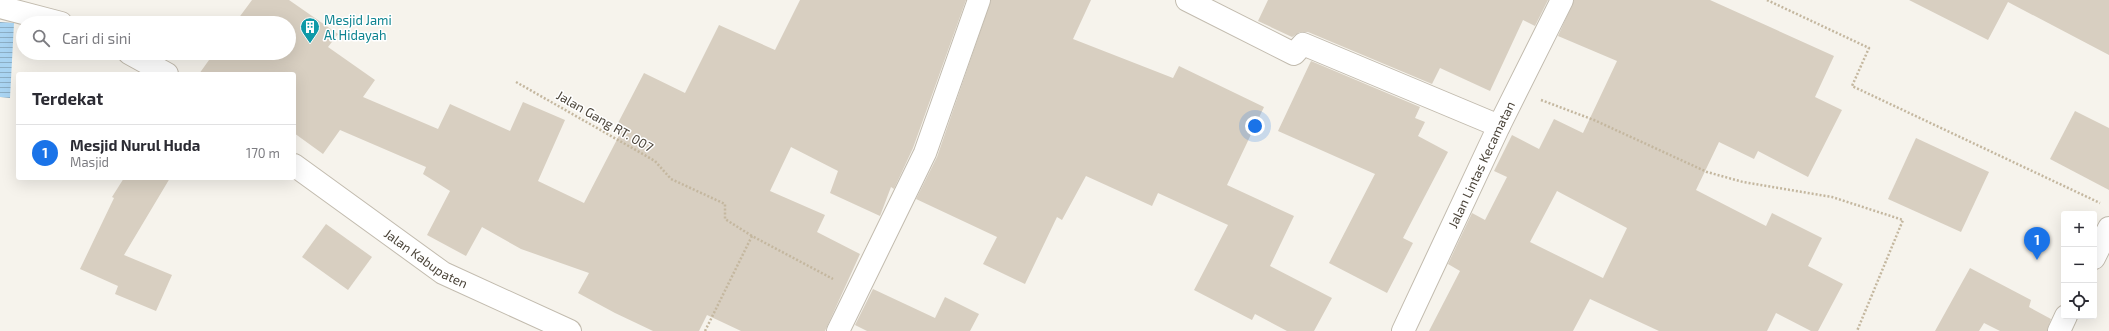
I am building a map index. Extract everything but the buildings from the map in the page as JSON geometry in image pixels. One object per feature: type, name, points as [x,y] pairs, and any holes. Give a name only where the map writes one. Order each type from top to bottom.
[{"type":"street","points":[[838,331],[925,153],[979,0]]},
{"type":"street","points":[[1187,0],[1294,54],[1303,44],[1499,126]]},
{"type":"street","name":"Jalan Lintas Kecamatan","points":[[1403,331],[1499,126],[1562,0]]},
{"type":"street","points":[[0,7],[35,16]]},
{"type":"street","points":[[142,60],[163,72]]},
{"type":"street","name":"Jalan Kabupaten","points":[[296,166],[443,273],[570,331]]},
{"type":"street","points":[[2097,252],[2109,228]]},
{"type":"street","points":[[2059,331],[2065,319]]},
{"type":"path","points":[[1767,0],[1870,48],[1852,86],[2102,204]]},
{"type":"path","name":"Jalan Gang RT. 007","points":[[516,82],[655,161],[671,179],[725,204],[725,219],[752,236]]},
{"type":"path","points":[[1517,90],[1594,120],[1707,172],[1743,182],[1832,197],[1903,220],[1857,331]]},
{"type":"path","points":[[705,331],[752,236],[858,292]]},
{"type":"water","points":[[0,22],[14,23],[10,98],[0,97]]},
{"type":"place","name":"Mesjid Jami Al Hidayah","points":[[310,44]]},
{"type":"place","name":"Mesjid Nurul Huda","points":[[2037,260]]}]
